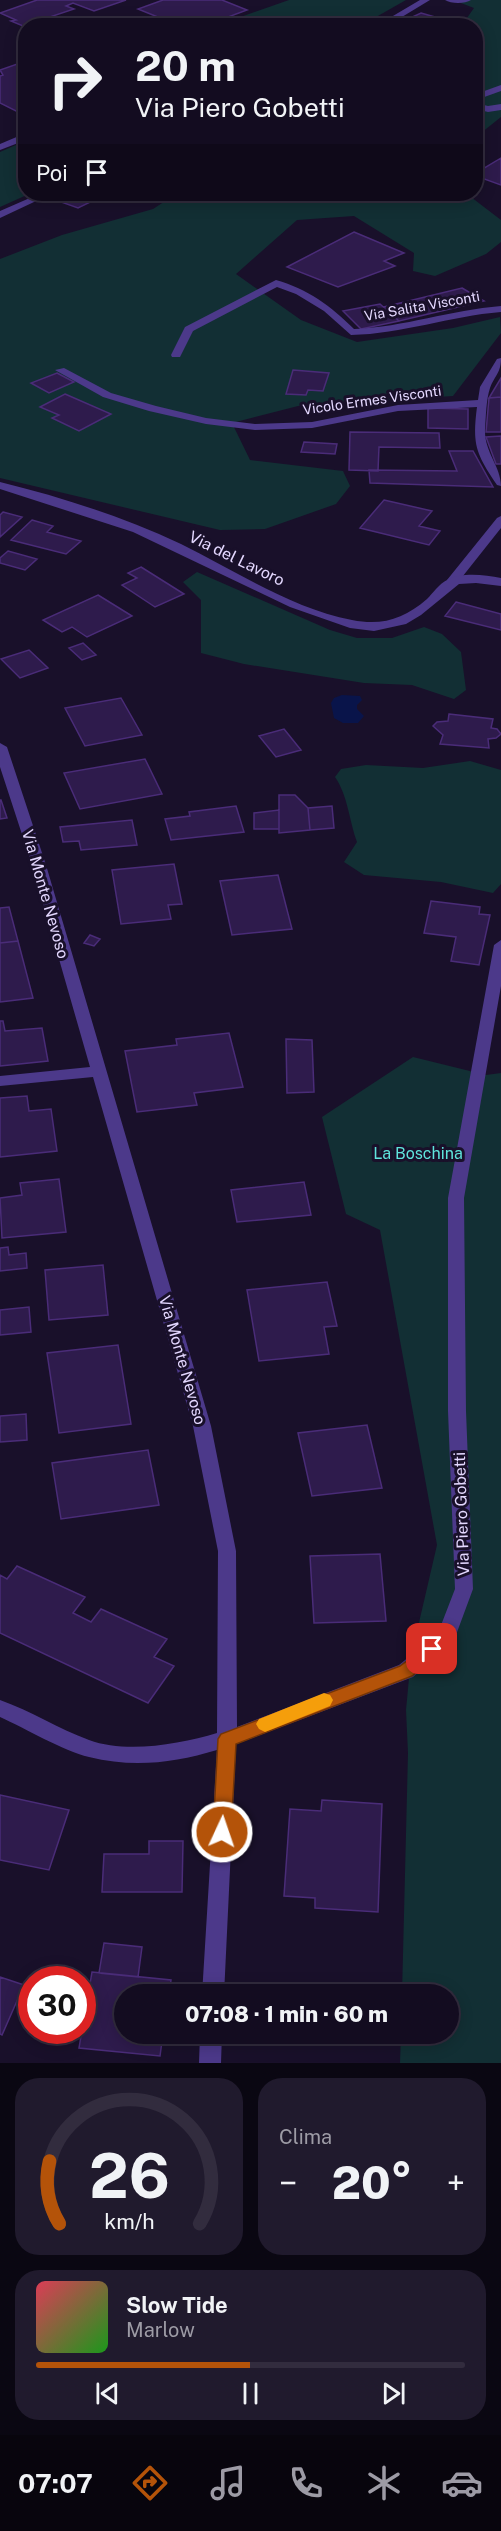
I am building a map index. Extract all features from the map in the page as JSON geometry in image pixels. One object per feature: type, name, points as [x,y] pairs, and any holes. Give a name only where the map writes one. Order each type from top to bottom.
[{"type":"street","points":[[394,18],[426,0]]},
{"type":"street","points":[[449,0],[467,0]]},
{"type":"street","points":[[483,94],[501,88]]},
{"type":"street","points":[[483,108],[501,107]]},
{"type":"street","points":[[0,147],[18,139]]},
{"type":"street","points":[[0,215],[31,201]]},
{"type":"street","name":"Via Salita Visconti","points":[[176,355],[189,329],[276,283],[300,292],[328,309],[351,332],[383,331],[482,310],[501,309]]},
{"type":"street","points":[[501,361],[485,387],[479,432],[483,455],[501,483]]},
{"type":"street","name":"Vicolo Ermes Visconti","points":[[60,370],[107,395],[153,410],[206,421],[255,427],[312,425],[398,408],[483,403]]},
{"type":"street","name":"Via del Lavoro","points":[[0,485],[108,518],[157,538],[300,606],[339,621],[375,627],[400,623],[420,613],[451,583],[501,520]]},
{"type":"street","points":[[451,583],[473,580],[501,582]]},
{"type":"street","name":"Via Monte Nevoso","points":[[0,747],[39,865],[202,1426],[227,1551],[227,1739],[214,1984]]},
{"type":"street","name":"Via Piero Gobetti","points":[[0,1708],[89,1749],[134,1755],[178,1753],[227,1739],[406,1671],[446,1638],[464,1589],[457,1411],[456,1198],[501,945]]},
{"type":"street","points":[[0,1081],[99,1071]]},
{"type":"street","points":[[210,2063],[211,2044]]},
{"type":"green space","points":[[289,0],[406,0],[374,18],[238,18]]},
{"type":"green space","points":[[453,0],[501,0],[501,117],[483,131],[483,18],[467,18],[474,8]]},
{"type":"green space","points":[[18,144],[18,199],[0,207],[0,152]]},
{"type":"green space","points":[[165,201],[476,201],[501,220],[501,242],[486,254],[435,276],[413,271],[414,253],[354,216],[297,220],[236,274],[301,320],[357,342],[453,328],[500,317],[501,333],[453,396],[298,406],[232,423],[250,460],[343,471],[350,486],[336,504],[265,529],[220,530],[0,478],[0,259],[62,235],[153,209]]},
{"type":"green space","points":[[197,572],[330,630],[357,638],[392,638],[424,627],[442,634],[461,652],[466,690],[454,699],[412,685],[364,683],[244,664],[201,653],[201,600],[183,582]]},
{"type":"green space","points":[[470,761],[501,770],[501,884],[493,893],[441,882],[364,875],[344,862],[357,842],[346,800],[335,777],[341,769],[366,765],[423,768]]},
{"type":"green space","name":"La Boschina","points":[[413,1057],[486,1075],[501,1073],[501,2063],[400,2063],[401,2044],[459,2044],[459,1984],[402,1984],[408,1753],[406,1710],[411,1657],[437,1545],[380,1230],[346,1214],[322,1117]]},
{"type":"shaded area","points":[[342,695],[360,696],[362,700],[357,705],[357,709],[364,716],[358,723],[343,723],[334,718],[331,703],[334,698]]},
{"type":"building","points":[[37,0],[126,0],[94,11],[73,3],[66,6],[74,9],[47,18],[18,18],[18,24],[11,21],[16,20],[0,13]]},
{"type":"building","points":[[163,0],[222,0],[247,10],[226,18],[160,18],[138,9]]},
{"type":"building","points":[[421,13],[438,18],[410,18]]},
{"type":"building","points":[[18,64],[18,112],[0,103],[0,76],[3,75],[0,70]]},
{"type":"building","points":[[501,158],[501,185],[483,179],[483,169]]},
{"type":"building","points":[[63,201],[93,201],[78,208],[61,202]]},
{"type":"building","points":[[354,232],[404,253],[384,261],[395,266],[338,287],[287,267]]},
{"type":"building","points":[[462,288],[484,301],[399,321],[384,307]]},
{"type":"building","points":[[380,304],[399,321],[361,329],[343,311]]},
{"type":"building","points":[[293,370],[329,373],[323,391],[308,390],[306,395],[286,394]]},
{"type":"building","points":[[57,373],[74,382],[49,393],[31,383]]},
{"type":"building","points":[[501,378],[501,397],[489,398]]},
{"type":"building","points":[[65,394],[111,414],[79,431],[52,418],[59,415],[40,407]]},
{"type":"building","points":[[501,397],[501,432],[486,432],[489,398]]},
{"type":"building","points":[[428,408],[468,409],[468,429],[428,428]]},
{"type":"building","points":[[350,432],[439,433],[440,448],[379,447],[378,471],[349,470]]},
{"type":"building","points":[[501,436],[501,464],[496,464],[486,437]]},
{"type":"building","points":[[304,442],[337,444],[335,454],[301,452]]},
{"type":"building","points":[[449,451],[473,451],[493,487],[370,483],[369,470],[457,471]]},
{"type":"building","points":[[384,500],[432,511],[419,526],[440,531],[429,545],[360,528]]},
{"type":"building","points":[[3,512],[22,517],[0,537],[0,515]]},
{"type":"building","points":[[32,520],[53,526],[47,532],[81,541],[66,554],[11,540]]},
{"type":"building","points":[[8,551],[37,559],[25,570],[0,563],[0,558]]},
{"type":"building","points":[[141,567],[184,594],[155,607],[122,585],[137,578],[128,573]]},
{"type":"building","points":[[98,595],[132,616],[87,637],[72,627],[62,632],[43,620]]},
{"type":"building","points":[[456,602],[501,614],[501,630],[445,616]]},
{"type":"building","points":[[83,643],[96,655],[82,660],[69,648]]},
{"type":"building","points":[[29,650],[48,668],[20,678],[1,659]]},
{"type":"building","points":[[121,698],[142,735],[85,746],[65,708]]},
{"type":"building","points":[[449,714],[493,719],[491,728],[497,729],[501,734],[496,738],[488,739],[489,748],[440,744],[443,735],[433,726],[437,722],[448,721]]},
{"type":"building","points":[[284,729],[301,750],[276,757],[259,736]]},
{"type":"building","points":[[145,759],[162,794],[80,809],[64,773]]},
{"type":"building","points":[[279,795],[295,795],[308,808],[310,830],[279,833]]},
{"type":"building","points":[[1,800],[7,818],[0,819]]},
{"type":"building","points":[[236,806],[244,832],[171,840],[165,819],[190,816],[189,812]]},
{"type":"building","points":[[332,806],[334,828],[310,830],[308,808]]},
{"type":"building","points":[[279,810],[279,829],[254,829],[254,813]]},
{"type":"building","points":[[132,820],[137,845],[81,850],[79,841],[63,842],[60,827]]},
{"type":"building","points":[[174,864],[182,904],[168,905],[171,919],[121,924],[112,870]]},
{"type":"building","points":[[278,875],[292,929],[232,935],[220,881]]},
{"type":"building","points":[[431,901],[480,907],[479,914],[490,915],[479,965],[451,961],[456,937],[424,933]]},
{"type":"building","points":[[9,907],[18,941],[0,943],[0,908]]},
{"type":"building","points":[[90,935],[100,939],[94,946],[84,943]]},
{"type":"building","points":[[18,941],[33,998],[0,1002],[0,943]]},
{"type":"building","points":[[0,1021],[3,1021],[5,1031],[42,1028],[48,1061],[0,1066]]},
{"type":"building","points":[[229,1033],[243,1087],[194,1093],[197,1105],[137,1112],[125,1051],[177,1045],[176,1039]]},
{"type":"building","points":[[286,1039],[312,1040],[314,1092],[287,1093]]},
{"type":"building","points":[[27,1096],[29,1111],[51,1109],[57,1151],[0,1157],[0,1098]]},
{"type":"building","points":[[59,1179],[66,1232],[2,1238],[0,1198],[22,1195],[20,1183]]},
{"type":"building","points":[[304,1182],[311,1215],[237,1222],[231,1190]]},
{"type":"building","points":[[8,1247],[9,1255],[26,1253],[27,1268],[0,1271],[0,1248]]},
{"type":"building","points":[[103,1265],[108,1315],[49,1320],[45,1270]]},
{"type":"building","points":[[327,1282],[337,1326],[324,1327],[329,1354],[259,1361],[247,1290]]},
{"type":"building","points":[[29,1307],[31,1332],[0,1335],[0,1310]]},
{"type":"building","points":[[118,1345],[131,1424],[59,1433],[47,1353]]},
{"type":"building","points":[[26,1414],[27,1440],[0,1442],[0,1416]]},
{"type":"building","points":[[367,1425],[382,1488],[312,1496],[298,1433]]},
{"type":"building","points":[[148,1450],[159,1505],[61,1519],[52,1463]]},
{"type":"building","points":[[380,1554],[386,1621],[314,1623],[310,1556]]},
{"type":"building","points":[[17,1566],[85,1597],[73,1613],[91,1622],[101,1609],[167,1639],[154,1657],[174,1666],[148,1703],[0,1633],[0,1575],[7,1579]]},
{"type":"building","points":[[0,1795],[69,1810],[49,1870],[0,1860]]},
{"type":"building","points":[[322,1800],[382,1804],[378,1912],[315,1908],[315,1898],[284,1896],[290,1809],[321,1811]]},
{"type":"building","points":[[149,1841],[183,1841],[182,1892],[102,1892],[104,1854],[149,1854]]},
{"type":"building","points":[[104,1943],[142,1947],[138,1977],[99,1973]]},
{"type":"building","points":[[96,1972],[171,1980],[170,1984],[114,1984],[114,2044],[162,2044],[160,2056],[79,2048],[80,2044],[96,2044]]},
{"type":"building","points":[[0,1977],[18,1983],[18,1999],[2,2035],[0,2034]]},
{"type":"slow traffic","points":[[265,1724],[324,1700]]},
{"type":"route","points":[[222,1832],[227,1739],[406,1671],[432,1649]]}]
